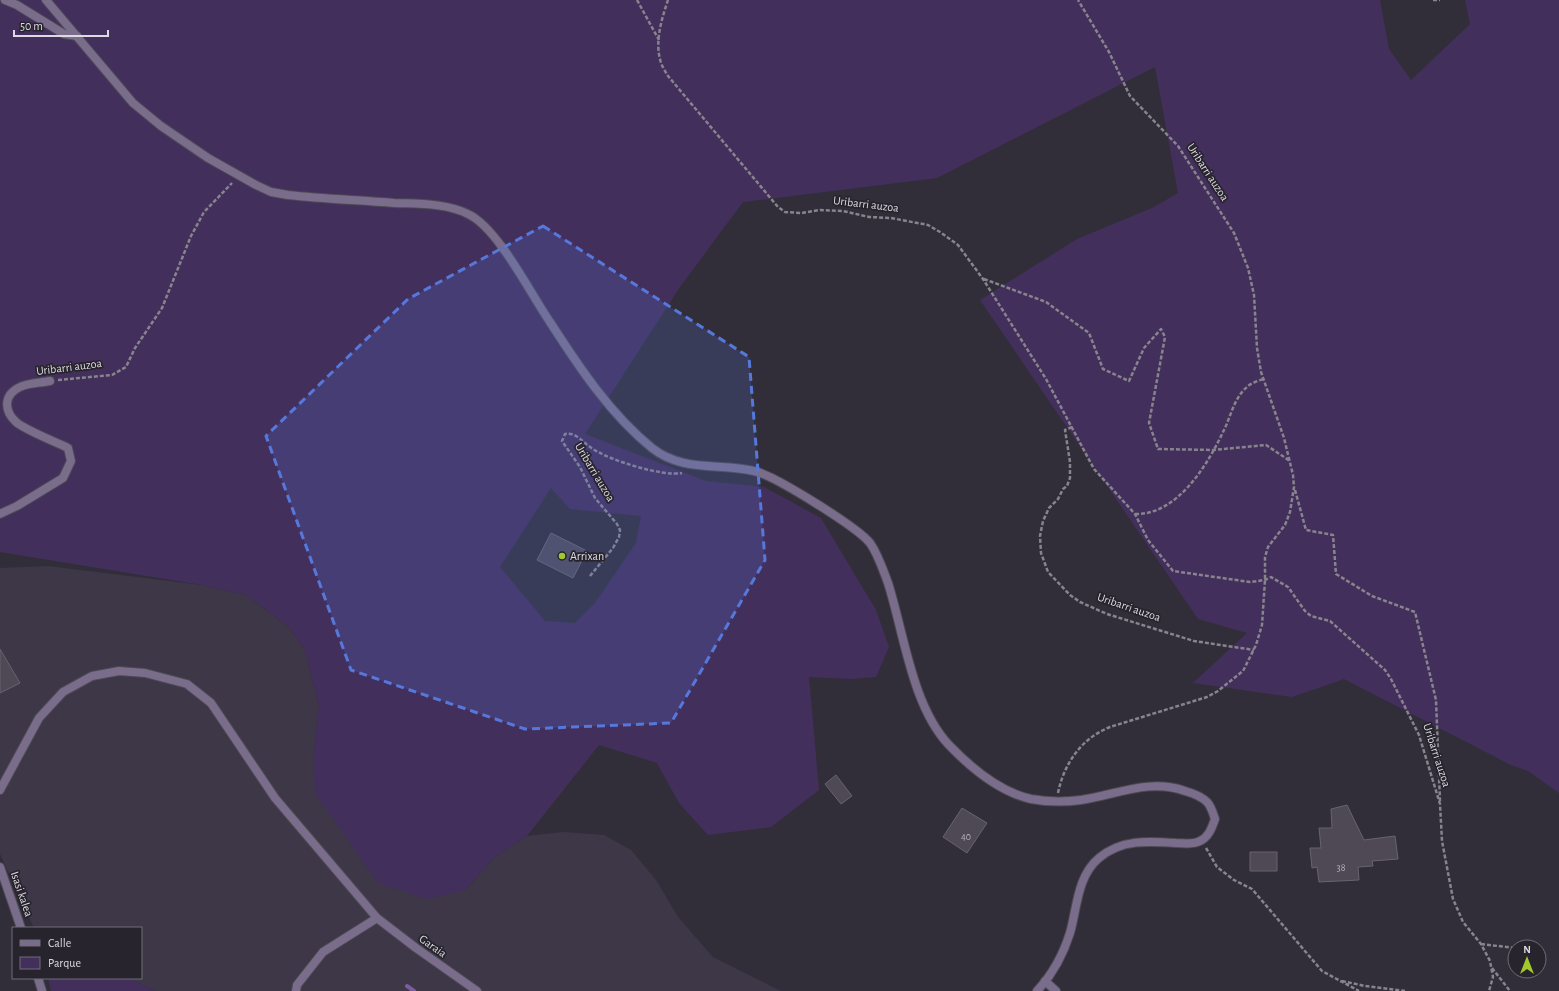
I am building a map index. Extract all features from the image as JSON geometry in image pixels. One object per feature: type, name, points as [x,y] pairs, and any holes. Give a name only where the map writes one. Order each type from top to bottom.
[{"type":"street","points":[[5,0],[28,11],[64,34],[77,36]]},
{"type":"street","points":[[46,0],[133,103],[161,126],[208,158],[266,190],[282,194],[312,197],[429,205],[453,209],[469,214],[486,227],[502,249],[594,386],[611,407],[654,450],[672,460],[691,465],[756,471],[774,479],[856,530],[870,543],[882,566],[919,691],[928,716],[947,742],[971,766],[1004,789],[1031,799],[1077,801],[1147,786],[1171,786],[1196,795],[1208,803],[1215,819],[1210,832],[1201,840],[1193,843],[1139,841],[1121,845],[1098,859],[1088,872],[1082,885],[1070,933],[1063,953],[1055,969],[1037,991]]},
{"type":"street","name":"Uribarri auzoa","points":[[0,514],[17,506],[63,478],[71,461],[68,448],[17,422],[7,410],[7,401],[12,392],[20,387],[50,381]]},
{"type":"street","name":"Garaia","points":[[0,790],[39,718],[63,692],[92,676],[119,672],[145,672],[187,684],[211,703],[275,798],[377,918],[477,991]]},
{"type":"street","name":"Isasi kalea","points":[[0,867],[22,927]]},
{"type":"street","points":[[296,991],[297,985],[323,952],[377,918]]},
{"type":"street","points":[[38,979],[42,991]]},
{"type":"street","points":[[1045,981],[1056,991]]},
{"type":"path","points":[[637,0],[659,40]]},
{"type":"path","name":"Uribarri auzoa","points":[[668,0],[660,27],[659,40],[660,60],[668,76],[778,207],[785,212],[802,214],[820,210],[843,211],[869,217],[891,218],[928,225],[958,245],[983,279],[1046,379],[1094,469],[1135,514],[1148,540],[1173,570],[1222,577],[1234,581],[1250,582],[1265,580],[1271,577],[1285,584],[1311,616],[1330,621],[1385,670],[1414,723],[1440,804],[1442,841],[1453,899],[1463,922],[1481,944],[1490,961],[1491,968]]},
{"type":"path","name":"Uribarri auzoa","points":[[1058,801],[1060,782],[1065,770],[1084,742],[1096,733],[1110,727],[1207,697],[1243,671],[1254,650],[1262,625],[1265,557],[1268,547],[1285,525],[1290,512],[1294,487],[1291,461],[1263,379],[1257,348],[1254,294],[1248,268],[1234,233],[1178,146],[1130,96],[1109,52],[1078,0]]},
{"type":"path","points":[[1433,0],[1440,0]]},
{"type":"path","name":"Uribarri auzoa","points":[[50,381],[112,374],[126,367],[135,348],[162,308],[189,240],[204,212],[229,187],[238,174]]},
{"type":"path","points":[[983,279],[1046,302],[1089,334],[1103,369],[1129,381],[1144,348],[1161,329],[1165,337],[1149,423],[1158,450],[1213,450],[1266,445],[1291,461]]},
{"type":"path","points":[[1135,514],[1145,514],[1164,506],[1175,499],[1194,482],[1224,431],[1238,398],[1247,387],[1263,379]]},
{"type":"path","name":"Uribarri auzoa","points":[[1072,427],[1065,430],[1070,462],[1070,478],[1067,486],[1058,499],[1049,508],[1043,521],[1040,536],[1041,553],[1048,572],[1070,596],[1107,614],[1194,641],[1254,650]]},
{"type":"path","name":"Uribarri auzoa","points":[[590,576],[613,548],[619,537],[620,530],[617,524],[595,498],[580,467],[562,441],[565,434],[569,433],[578,436],[593,450],[642,468],[678,474],[688,470],[691,465]]},
{"type":"path","points":[[1294,487],[1306,530],[1333,534],[1336,574],[1372,596],[1414,612],[1436,700],[1440,804]]},
{"type":"path","points":[[1201,840],[1217,867],[1234,880],[1252,890],[1322,971],[1359,991]]},
{"type":"path","points":[[1481,944],[1507,947]]},
{"type":"path","points":[[1489,991],[1493,977],[1491,968]]},
{"type":"path","points":[[1491,968],[1510,991]]},
{"type":"path","points":[[1337,980],[1365,986],[1405,991]]},
{"type":"highlighted area","points":[[543,226],[749,357],[765,560],[671,723],[525,729],[351,670],[266,436],[408,299]]},
{"type":"shaded area","points":[[48,566],[202,585],[246,595],[289,627],[305,651],[319,707],[313,760],[465,890],[495,857],[527,836],[564,832],[604,835],[631,850],[656,880],[678,917],[713,957],[781,991],[155,991],[131,979],[142,979],[142,927],[34,927],[0,854],[0,568]]},
{"type":"green space","points":[[0,0],[1380,0],[1389,49],[1411,80],[1470,24],[1465,0],[1559,0],[1559,793],[1528,771],[1511,765],[1344,679],[1292,697],[1193,683],[1247,633],[1198,619],[980,300],[1077,239],[1152,208],[1178,193],[1155,67],[937,178],[743,202],[680,287],[585,434],[706,481],[764,487],[821,518],[876,610],[889,647],[876,677],[851,679],[809,677],[819,790],[771,827],[708,835],[679,803],[657,763],[599,745],[527,836],[495,857],[465,890],[427,899],[378,883],[315,793],[313,760],[319,707],[305,651],[289,627],[246,595],[202,585],[0,552]],"holes":[[[551,488],[570,509],[641,516],[636,543],[595,603],[575,623],[545,621],[500,567]]]},
{"type":"green space","points":[[48,979],[131,979],[155,991],[51,991]]},
{"type":"building","name":"Arrixan","points":[[551,533],[587,551],[573,578],[537,560]]},
{"type":"building","points":[[0,649],[20,683],[0,693]]},
{"type":"building","points":[[836,775],[852,796],[841,804],[825,784]]},
{"type":"building","points":[[1347,805],[1364,840],[1395,836],[1398,859],[1372,861],[1373,866],[1358,867],[1359,880],[1319,882],[1317,867],[1312,868],[1310,848],[1321,848],[1319,828],[1332,828],[1331,809]]},
{"type":"building","points":[[962,808],[987,823],[967,853],[943,837]]},
{"type":"building","points":[[1250,852],[1277,852],[1277,871],[1250,871]]},
{"type":"waterway","points":[[407,986],[414,991]]},
{"type":"place","name":"Arrixan","points":[[562,556]]}]
